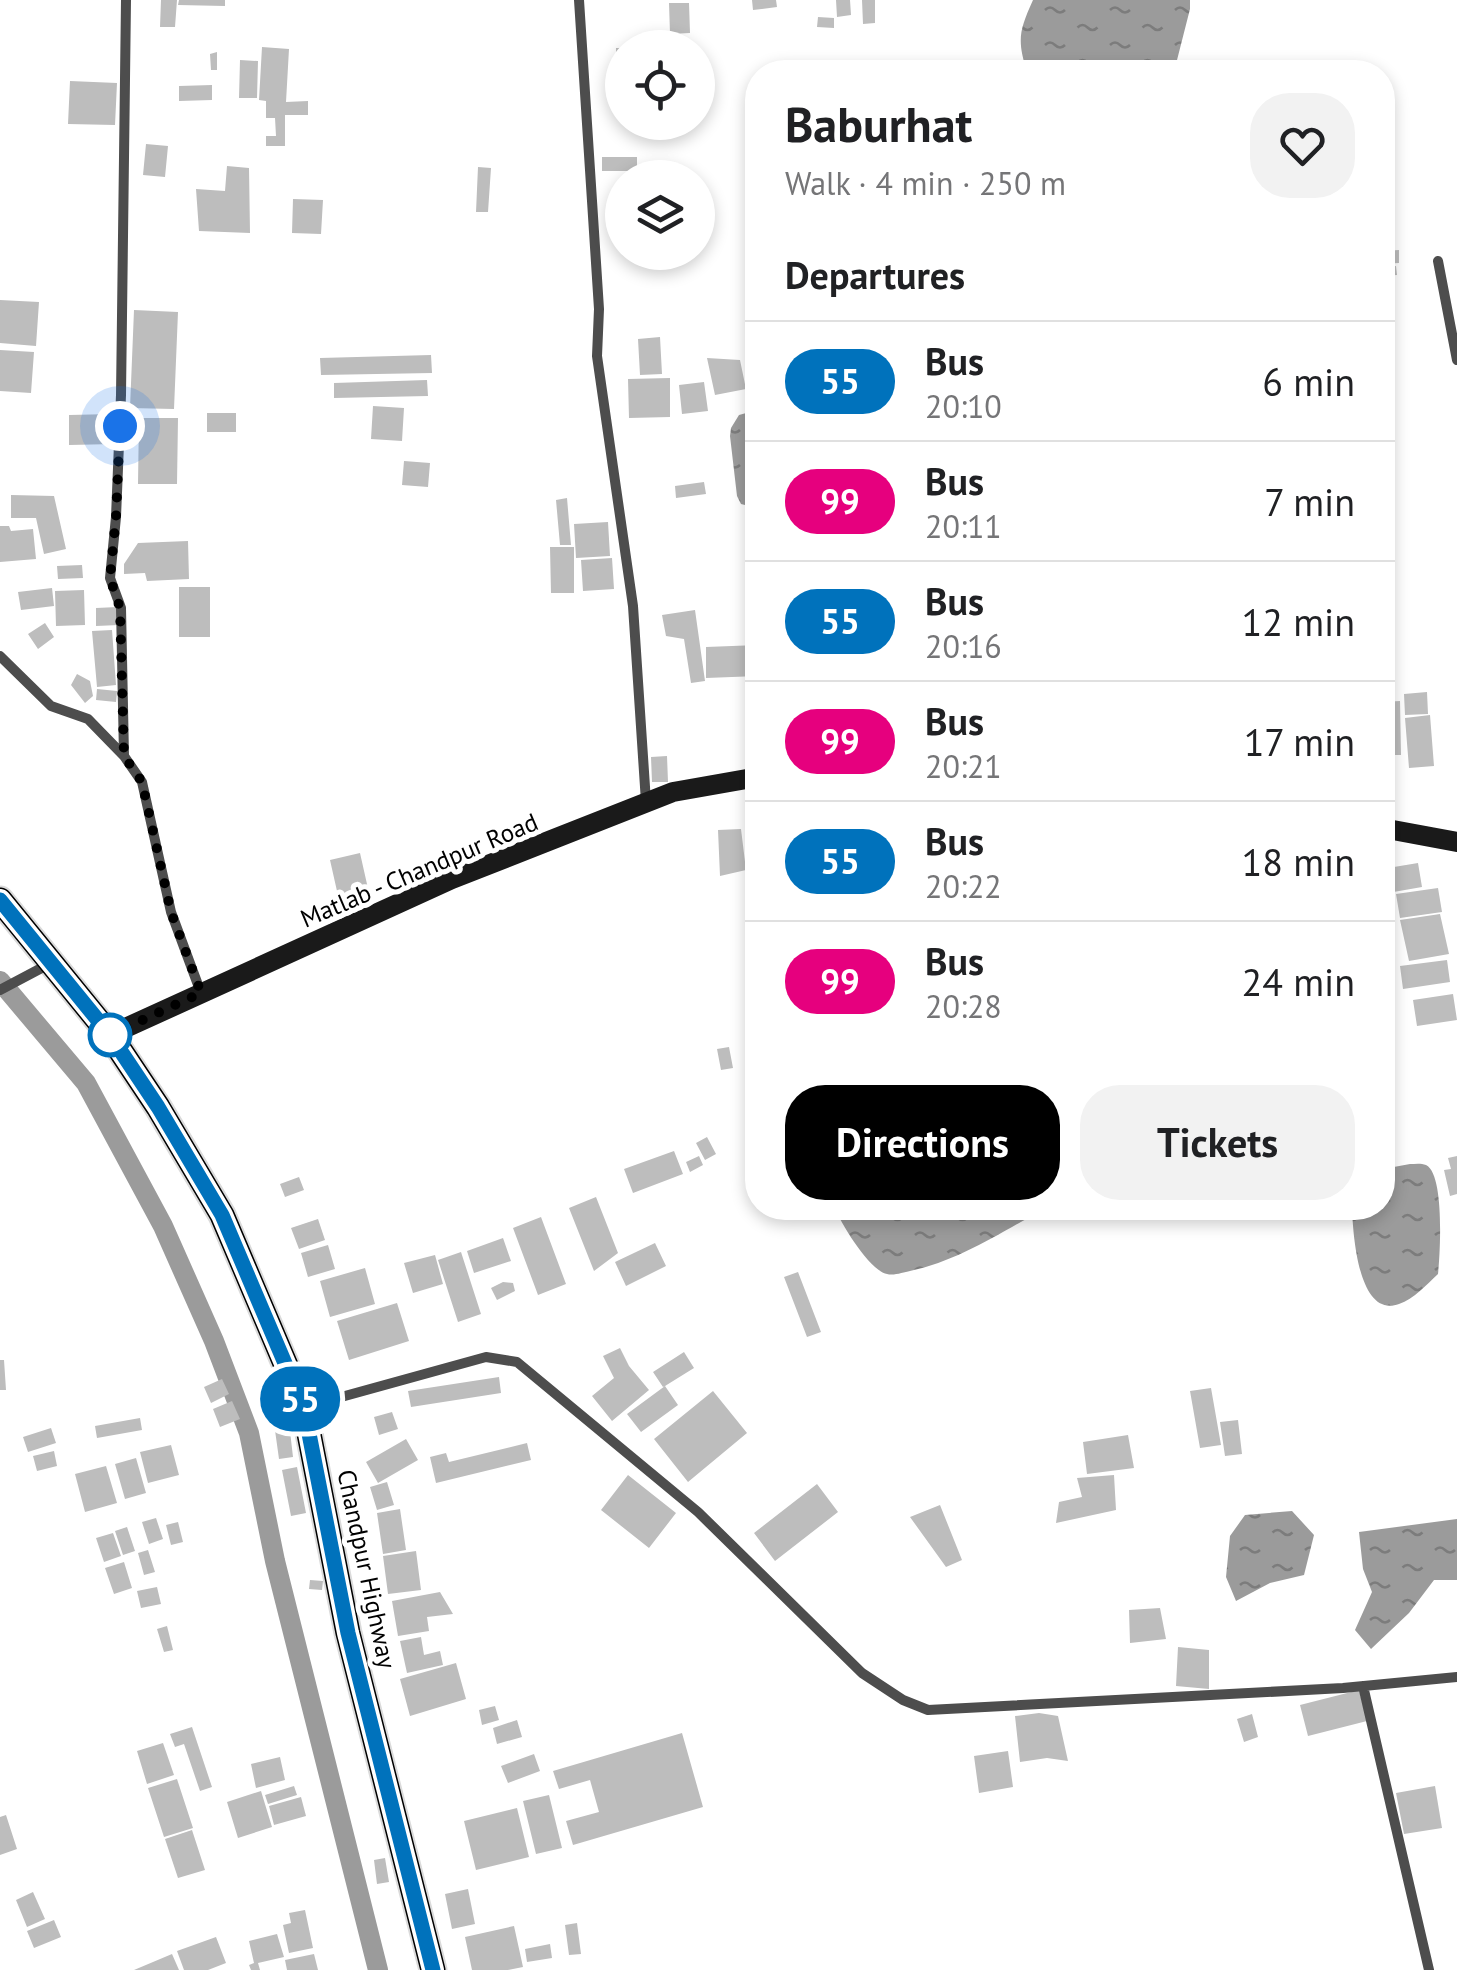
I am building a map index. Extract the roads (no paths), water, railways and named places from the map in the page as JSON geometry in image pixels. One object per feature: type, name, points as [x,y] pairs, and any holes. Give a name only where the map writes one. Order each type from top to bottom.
[{"type":"main road","name":"Matlab - Chandpur Road","points":[[110,1035],[452,878],[672,792],[745,780]]},
{"type":"main road","points":[[1395,830],[1457,842]]},
{"type":"main road","name":"Chandpur Highway","points":[[3,909],[110,1035],[158,1107],[222,1215],[304,1408],[348,1633],[433,1970]]},
{"type":"street","points":[[124,756],[120,608],[110,578],[121,395],[126,0]]},
{"type":"street","points":[[580,0],[598,309],[597,356],[633,606],[646,803]]},
{"type":"street","points":[[1438,261],[1457,360]]},
{"type":"street","points":[[0,656],[51,706],[88,719],[124,756],[142,782],[171,912],[201,993]]},
{"type":"street","points":[[0,990],[51,963]]},
{"type":"street","points":[[304,1408],[486,1356],[516,1362],[698,1512],[862,1673],[903,1700],[928,1710],[1363,1686],[1457,1677]]},
{"type":"street","points":[[1363,1686],[1429,1970]]},
{"type":"water","points":[[1033,0],[1190,0],[1177,60],[1024,60],[1021,36]]},
{"type":"water","points":[[745,413],[745,505],[737,496],[730,436],[739,415]]},
{"type":"water","points":[[1420,1164],[1432,1172],[1439,1199],[1440,1251],[1438,1274],[1410,1299],[1385,1305],[1366,1287],[1353,1220],[1395,1220],[1395,1167]]},
{"type":"water","points":[[842,1220],[1024,1220],[963,1253],[893,1275],[880,1271]]},
{"type":"water","points":[[1292,1511],[1314,1535],[1304,1575],[1270,1583],[1236,1601],[1226,1577],[1230,1536],[1245,1515]]},
{"type":"water","points":[[1457,1519],[1457,1580],[1434,1580],[1409,1613],[1371,1649],[1355,1630],[1372,1592],[1363,1569],[1359,1532]]},
{"type":"waterway","points":[[0,981],[86,1083],[163,1226],[214,1341],[249,1433],[275,1561],[378,1970]]}]
